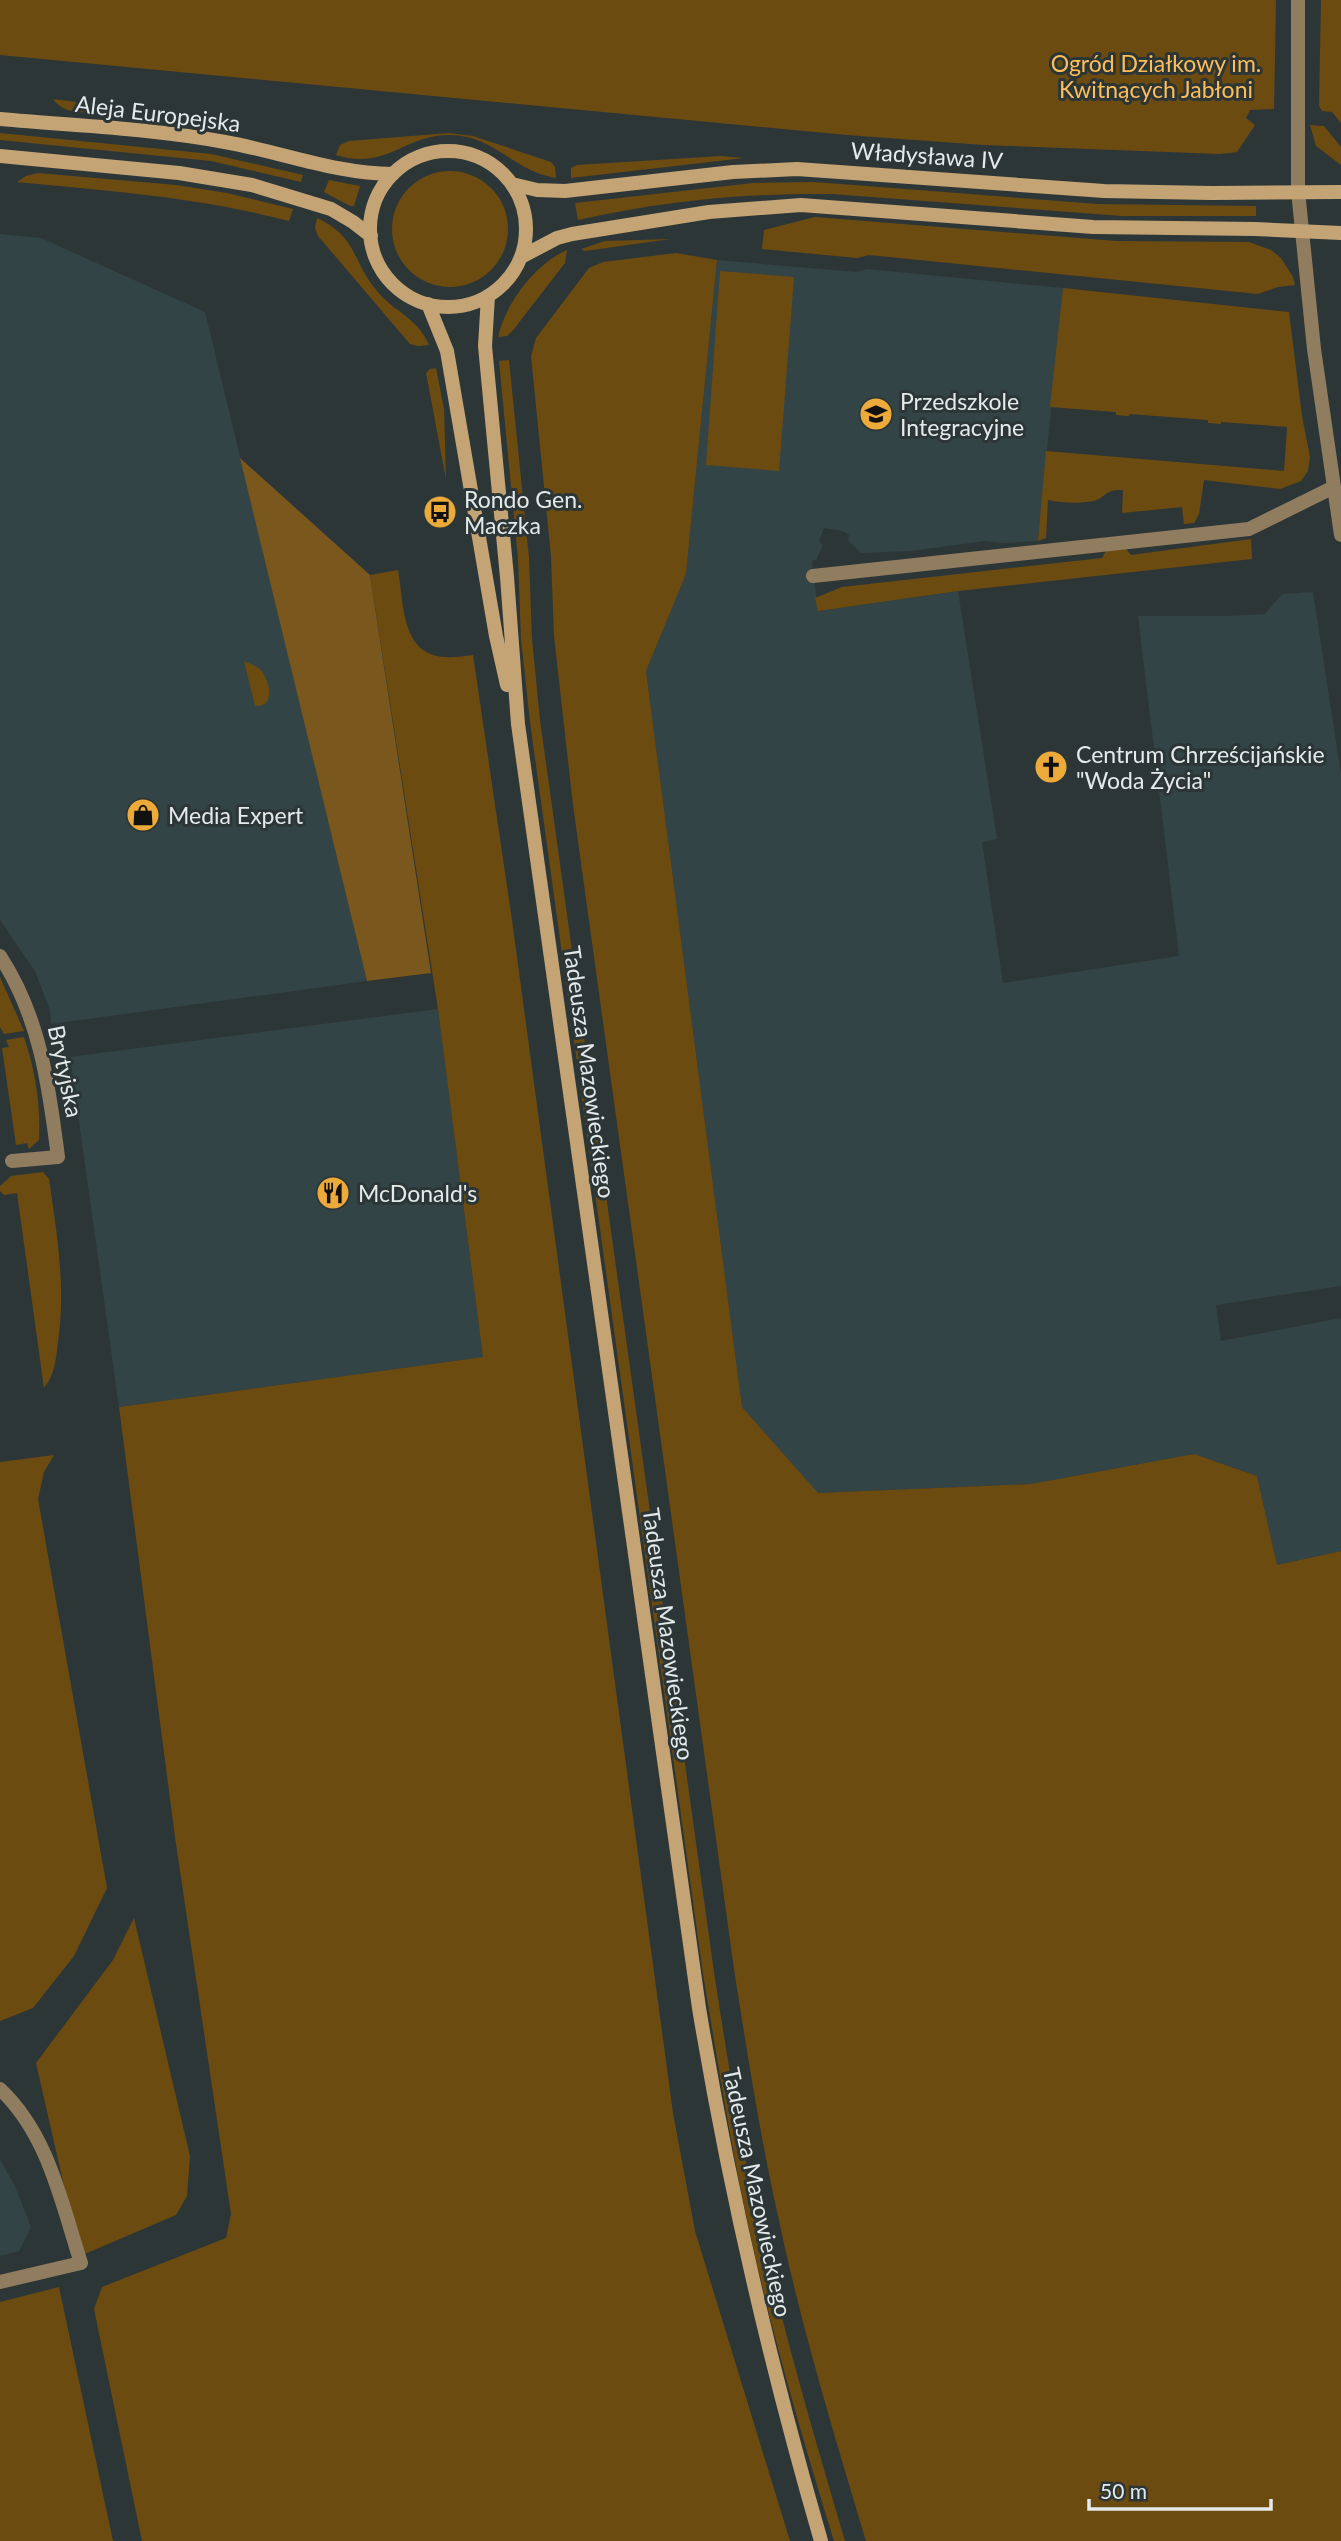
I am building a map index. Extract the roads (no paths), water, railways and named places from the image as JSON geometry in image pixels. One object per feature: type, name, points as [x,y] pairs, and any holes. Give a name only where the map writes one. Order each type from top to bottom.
[{"type":"main road","name":"Aleja Europejska","points":[[0,119],[200,138],[354,172],[393,174]]},
{"type":"main road","points":[[455,151],[483,159],[499,169],[512,184],[526,219],[526,238],[521,257],[508,279],[488,296],[465,305],[446,307],[428,304],[406,294],[389,279],[377,259],[371,236],[375,203],[393,174],[408,162],[426,154],[455,151]]},
{"type":"main road","points":[[0,156],[205,176],[251,185],[310,201],[343,216],[371,236]]},
{"type":"main road","name":"Władysława IV","points":[[512,184],[537,190],[565,191],[725,172],[806,169],[1104,191],[1341,192]]},
{"type":"main road","points":[[521,257],[557,238],[572,234],[676,216],[780,205],[843,206],[1093,227],[1341,233]]},
{"type":"main road","name":"Tadeusza Mazowieckiego","points":[[488,296],[485,346],[507,577],[517,724],[693,1964],[712,2085],[755,2297],[821,2541]]},
{"type":"main road","name":"Tadeusza Mazowieckiego","points":[[428,304],[447,351],[496,636],[517,724]]},
{"type":"street","points":[[1298,0],[1298,191],[1314,349],[1341,535]]},
{"type":"street","points":[[813,576],[1248,528],[1334,487]]},
{"type":"street","name":"Brytyjska","points":[[0,956],[23,996],[36,1033],[50,1094],[58,1157],[12,1161]]},
{"type":"street","points":[[0,2089],[16,2104],[46,2152],[81,2263],[0,2282]]},
{"type":"place","name":"Przedszkole Integracyjne","points":[[876,414]]},
{"type":"place","name":"Rondo Gen. Maczka","points":[[440,512]]},
{"type":"place","name":"Centrum Chrześcijańskie \"Woda Życia\"","points":[[1051,767]]},
{"type":"place","name":"Media Expert","points":[[143,815]]},
{"type":"place","name":"McDonald's","points":[[333,1193]]},
{"type":"park label","name":"Ogród Działkowy im. Kwitnących Jabłoni","points":[[1156,76]]}]
